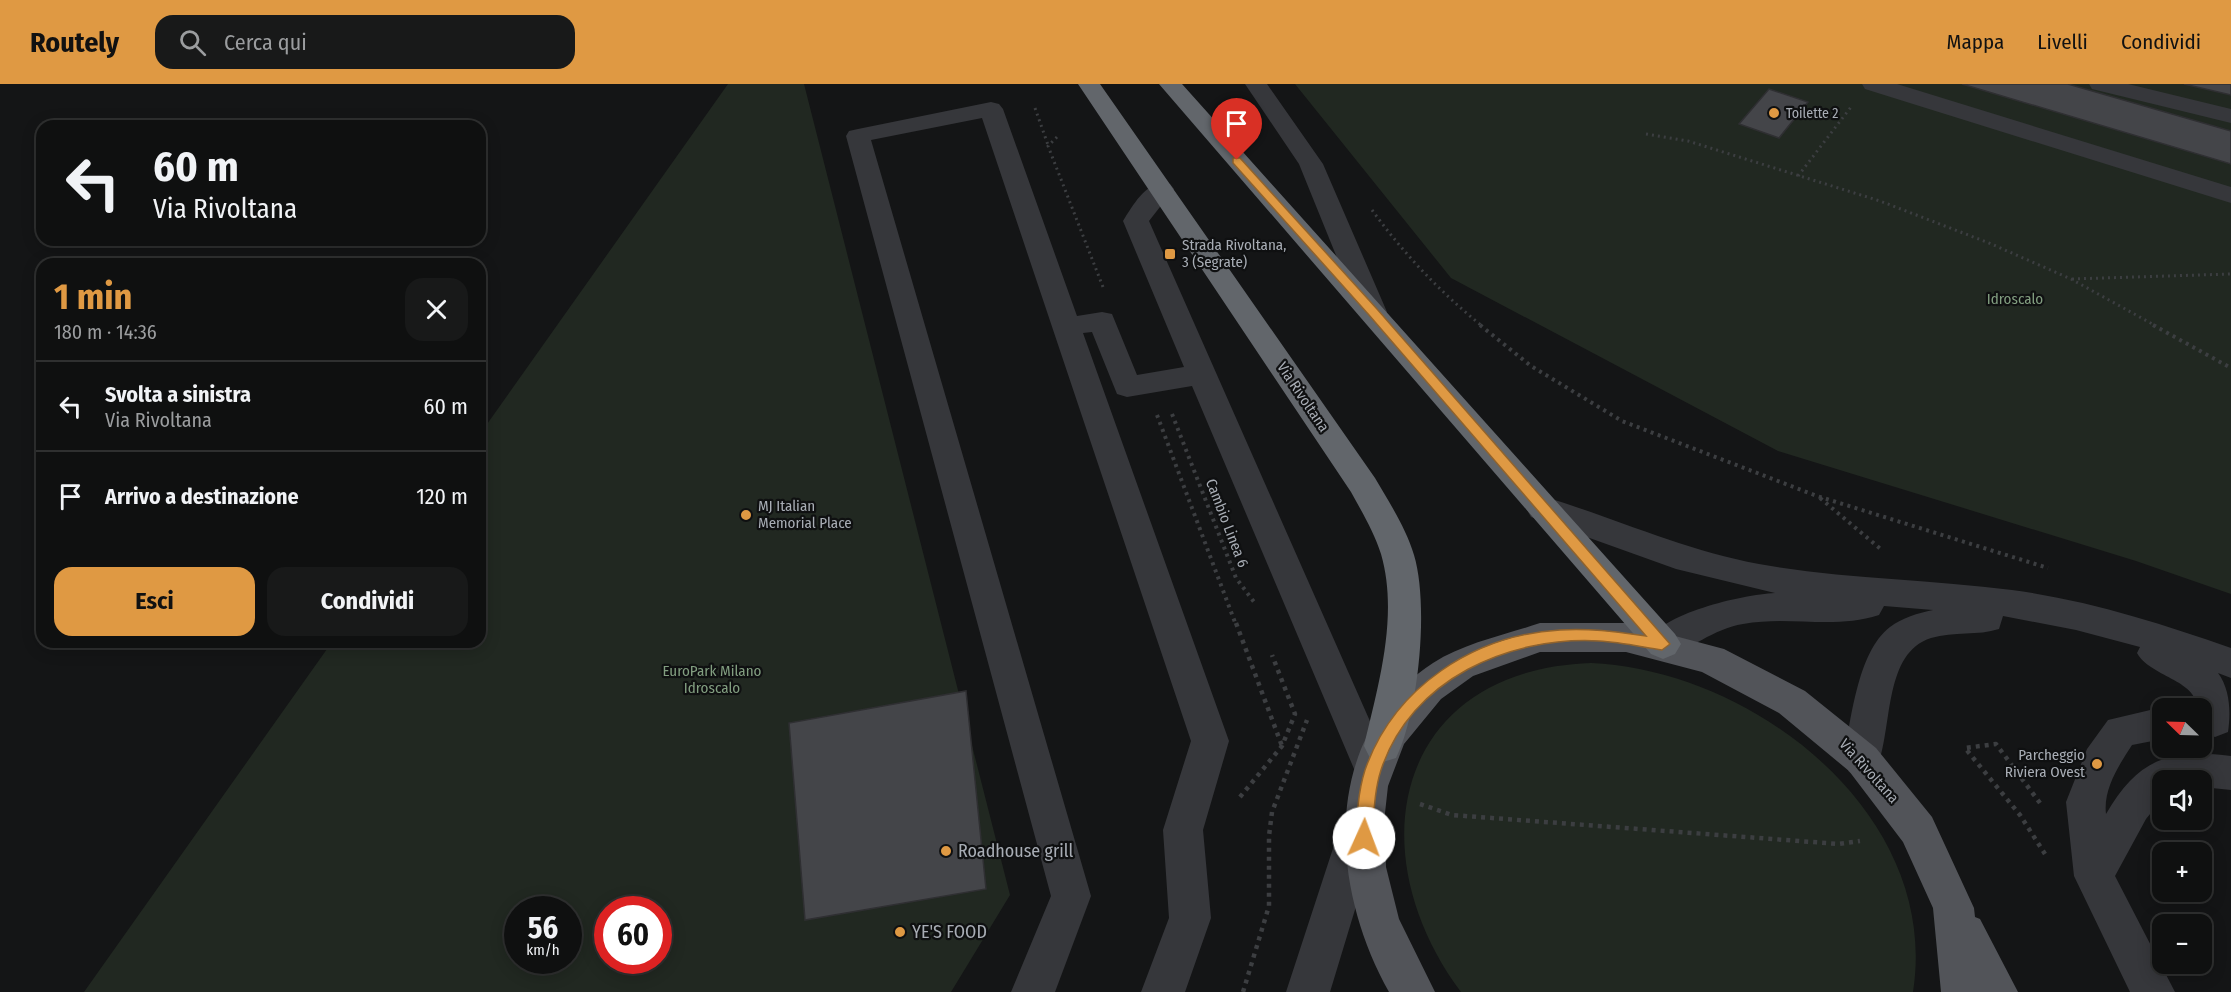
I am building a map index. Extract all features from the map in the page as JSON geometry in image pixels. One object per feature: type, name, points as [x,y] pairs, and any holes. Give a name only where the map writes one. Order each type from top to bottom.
[{"type":"highway","name":"Via Rivoltana","points":[[1089,84],[1364,486],[1400,564],[1403,601],[1400,668],[1378,759]]},
{"type":"highway","points":[[1170,84],[1373,312],[1662,644]]},
{"type":"main road","name":"Via Rivoltana","points":[[1413,992],[1389,949],[1371,895],[1364,859],[1364,816],[1378,759],[1401,715],[1436,681],[1481,654],[1520,642],[1569,635],[1600,635],[1662,644],[1717,662],[1768,687],[1817,720],[1862,760],[1918,831],[1943,882],[1952,908],[1960,948],[1963,992]]},
{"type":"main road","points":[[1952,908],[1996,992]]},
{"type":"street","points":[[1256,84],[1311,164],[1373,312]]},
{"type":"street","points":[[1874,84],[2231,195]]},
{"type":"street","points":[[2100,84],[2231,116]]},
{"type":"street","points":[[1033,992],[1071,896],[858,136],[991,109],[1210,741],[1184,830],[1190,918],[1163,992]]},
{"type":"street","points":[[1161,189],[1136,221],[1202,374],[1378,759]]},
{"type":"street","points":[[1066,327],[1102,321],[1127,387],[1202,374]]},
{"type":"street","points":[[1542,508],[1727,570],[1759,577],[1890,594],[1981,600],[2064,612],[2170,640],[2231,663]]},
{"type":"street","points":[[1662,644],[1706,619],[1723,613],[1774,607],[1846,609],[1864,606],[1890,594]]},
{"type":"street","points":[[1862,760],[1879,679],[1887,656],[1896,642],[1942,621],[1961,618],[2034,624],[2143,647],[2200,678],[2215,697],[2216,721]]},
{"type":"street","points":[[2152,725],[2121,731],[2100,761],[2085,802],[2094,876],[2153,992]]},
{"type":"street","points":[[2094,876],[2133,804],[2160,776],[2197,769],[2231,773]]},
{"type":"street","name":"Via Rivoltana","points":[[1308,992],[1364,816]]},
{"type":"path","points":[[1798,176],[1864,89],[1874,84]]},
{"type":"path","points":[[1035,108],[1104,290]]},
{"type":"path","points":[[1646,134],[1688,141],[1880,201],[1989,243],[2071,279],[2231,368]]},
{"type":"path","points":[[1048,146],[1057,137]]},
{"type":"path","points":[[1370,206],[1396,243],[1445,296],[1531,366],[1622,421],[1817,496],[2052,569]]},
{"type":"path","points":[[2071,279],[2231,274]]},
{"type":"path","points":[[1152,382],[1282,746]]},
{"type":"path","name":"Cambio Linea 6","points":[[1152,382],[1236,578],[1257,605]]},
{"type":"path","points":[[1817,496],[1932,597]]},
{"type":"path","points":[[1240,797],[1282,746],[1295,714],[1272,655]]},
{"type":"path","points":[[1243,992],[1269,906],[1269,837],[1272,812],[1308,716]]},
{"type":"path","points":[[1993,784],[1965,748],[1996,744],[2044,808],[2085,802]]},
{"type":"path","points":[[1420,804],[1452,815],[1839,844],[1860,841]]},
{"type":"green space","name":"EuroPark Milano Idroscalo","points":[[728,84],[804,84],[1010,895],[951,992],[84,992],[328,648],[486,648],[486,426]]},
{"type":"green space","name":"Idroscalo","points":[[1295,84],[2231,84],[2231,594],[2136,561],[1778,451],[1451,278]]},
{"type":"green space","points":[[1591,663],[1652,672],[1714,692],[1771,723],[1823,763],[1866,812],[1897,866],[1914,927],[1913,992],[1461,992],[1428,938],[1409,882],[1404,828],[1413,777],[1436,733],[1473,698],[1525,673]]},
{"type":"building","points":[[1962,84],[2068,84],[2231,131],[2231,164]]},
{"type":"building","points":[[2184,84],[2231,84],[2231,95]]},
{"type":"building","name":"Toilette 2","points":[[1769,89],[1808,102],[1779,138],[1739,124]]},
{"type":"building","points":[[966,691],[986,889],[805,920],[789,723]]},
{"type":"place","name":"Toilette 2","points":[[1774,113]]},
{"type":"place","name":"Strada Rivoltana, 3 (Segrate)","points":[[1170,254]]},
{"type":"place","name":"MJ Italian Memorial Place","points":[[746,515]]},
{"type":"place","name":"Parcheggio Riviera Ovest","points":[[2097,764]]},
{"type":"place","name":"Roadhouse grill","points":[[946,851]]},
{"type":"place","name":"YE'S FOOD","points":[[900,932]]},
{"type":"route","points":[[1237,160],[1373,312],[1612,590],[1662,644],[1600,635],[1558,636],[1505,646],[1481,654],[1451,670],[1418,697],[1401,715],[1383,746],[1372,771],[1364,816],[1364,838]]}]
